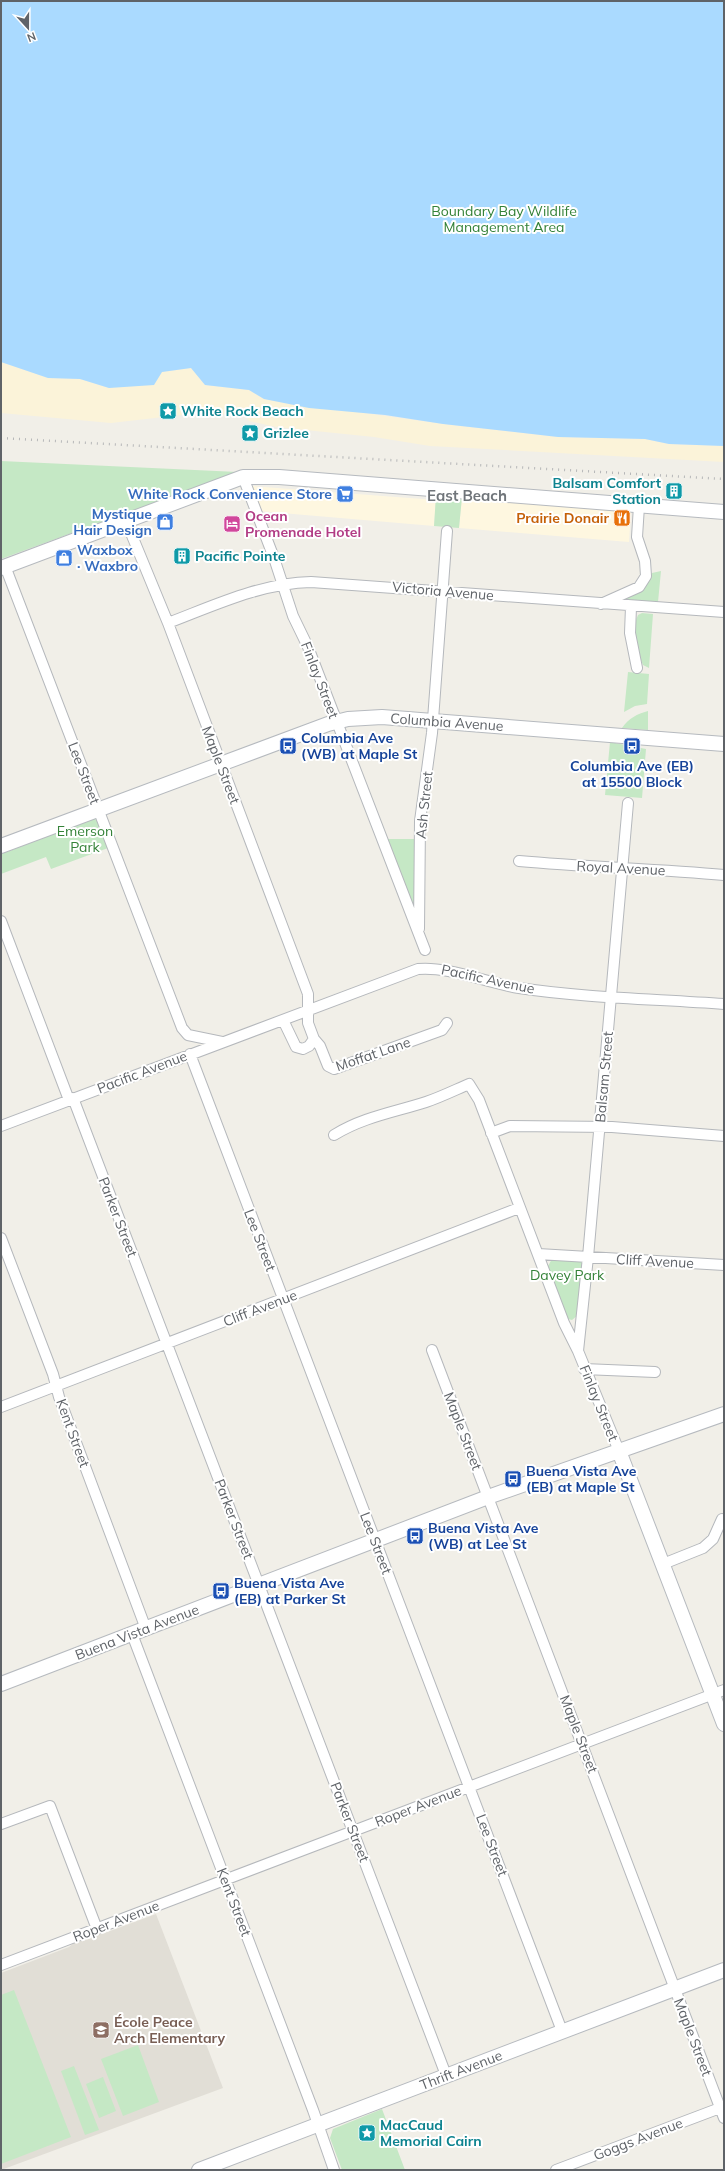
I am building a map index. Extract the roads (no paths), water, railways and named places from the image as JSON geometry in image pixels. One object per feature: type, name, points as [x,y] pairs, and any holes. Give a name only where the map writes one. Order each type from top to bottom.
[{"type":"street","points":[[3,567],[242,477],[279,477],[724,512]]},
{"type":"street","name":"Finlay Street","points":[[242,477],[257,514],[293,616],[308,647],[425,950]]},
{"type":"street","points":[[602,604],[607,600],[639,587],[646,576],[645,561],[637,537],[639,506]]},
{"type":"street","name":"Maple Street","points":[[126,521],[168,623],[308,994],[308,1010]]},
{"type":"street","name":"Ash Street","points":[[419,936],[420,821],[433,721],[447,531]]},
{"type":"street","name":"Lee Street","points":[[3,567],[182,1028],[188,1036],[222,1042]]},
{"type":"street","name":"Victoria Avenue","points":[[168,623],[230,600],[282,584],[336,582],[631,607],[724,612]]},
{"type":"street","points":[[631,607],[630,633],[637,668]]},
{"type":"street","name":"Columbia Avenue","points":[[1,846],[221,762],[336,721],[382,717],[724,744]]},
{"type":"street","name":"Balsam Street","points":[[578,1350],[588,1257],[628,802]]},
{"type":"street","name":"Royal Avenue","points":[[519,861],[724,875]]},
{"type":"street","name":"Parker Street","points":[[1,921],[167,1344],[446,2076]]},
{"type":"street","name":"Pacific Avenue","points":[[1,1126],[410,971],[426,968],[436,968],[519,988],[724,1004]]},
{"type":"street","points":[[283,1020],[296,1047],[306,1048],[314,1039],[308,1023],[308,1010]]},
{"type":"street","name":"Moffat Lane","points":[[314,1039],[320,1046],[328,1066],[334,1069],[442,1030],[448,1023]]},
{"type":"street","name":"Lee Street","points":[[190,1054],[562,2031]]},
{"type":"street","name":"Finlay Street","points":[[334,1135],[349,1126],[384,1113],[426,1102],[470,1084],[479,1100],[564,1323],[578,1350],[584,1369],[619,1451],[663,1564],[718,1692],[724,1724]]},
{"type":"street","points":[[491,1133],[510,1126],[599,1127],[724,1136]]},
{"type":"street","name":"Cliff Avenue","points":[[1,1407],[283,1300],[519,1208]]},
{"type":"street","name":"Kent Street","points":[[1,1238],[54,1374],[56,1386],[146,1629]]},
{"type":"street","name":"Cliff Avenue","points":[[538,1254],[724,1265]]},
{"type":"street","name":"Maple Street","points":[[432,1350],[724,2118]]},
{"type":"street","points":[[584,1369],[655,1372]]},
{"type":"street","name":"Buena Vista Avenue","points":[[1,1684],[376,1542],[488,1497],[724,1414]]},
{"type":"street","points":[[663,1564],[702,1548],[713,1539],[722,1519]]},
{"type":"street","name":"Kent Street","points":[[132,1634],[313,2110],[334,2170]]},
{"type":"street","name":"Roper Avenue","points":[[1,1965],[718,1692]]},
{"type":"street","points":[[1,1824],[50,1806],[97,1929]]},
{"type":"street","name":"Thrift Avenue","points":[[199,2170],[724,1970]]},
{"type":"street","name":"Goggs Avenue","points":[[556,2170],[720,2108]]},
{"type":"water","name":"Boundary Bay Wildlife Management Area","points":[[1,1],[724,1],[724,446],[669,444],[645,439],[558,437],[443,424],[385,415],[309,408],[264,399],[249,390],[205,385],[191,368],[162,372],[154,385],[109,388],[80,379],[48,378],[1,362]]},
{"type":"railway","points":[[1,438],[724,479]]},
{"type":"place","name":"White Rock Beach","points":[[168,411]]},
{"type":"place","name":"Grizlee","points":[[250,433]]},
{"type":"place","name":"Balsam Comfort Station","points":[[674,491]]},
{"type":"place","name":"White Rock Convenience Store","points":[[345,494]]},
{"type":"place","name":"Prairie Donair","points":[[622,518]]},
{"type":"place","name":"Mystique Hair Design","points":[[165,522]]},
{"type":"place","name":"Ocean Promenade Hotel","points":[[232,524]]},
{"type":"place","name":"Pacific Pointe","points":[[182,556]]},
{"type":"place","name":"Waxbox · Waxbro","points":[[64,558]]},
{"type":"place","name":"Columbia Ave (WB) at Maple St","points":[[288,746]]},
{"type":"place","name":"Columbia Ave (EB) at 15500 Block","points":[[632,746]]},
{"type":"place","name":"Buena Vista Ave (EB) at Maple St","points":[[513,1479]]},
{"type":"place","name":"Buena Vista Ave (WB) at Lee St","points":[[415,1536]]},
{"type":"place","name":"Buena Vista Ave (EB) at Parker St","points":[[221,1591]]},
{"type":"place","name":"École Peace Arch Elementary","points":[[101,2030]]},
{"type":"place","name":"MacCaud Memorial Cairn","points":[[367,2133]]},
{"type":"district","name":"East Beach","points":[[467,495]]},
{"type":"park label","name":"Emerson Park","points":[[85,840]]},
{"type":"park label","name":"Davey Park","points":[[567,1275]]}]
